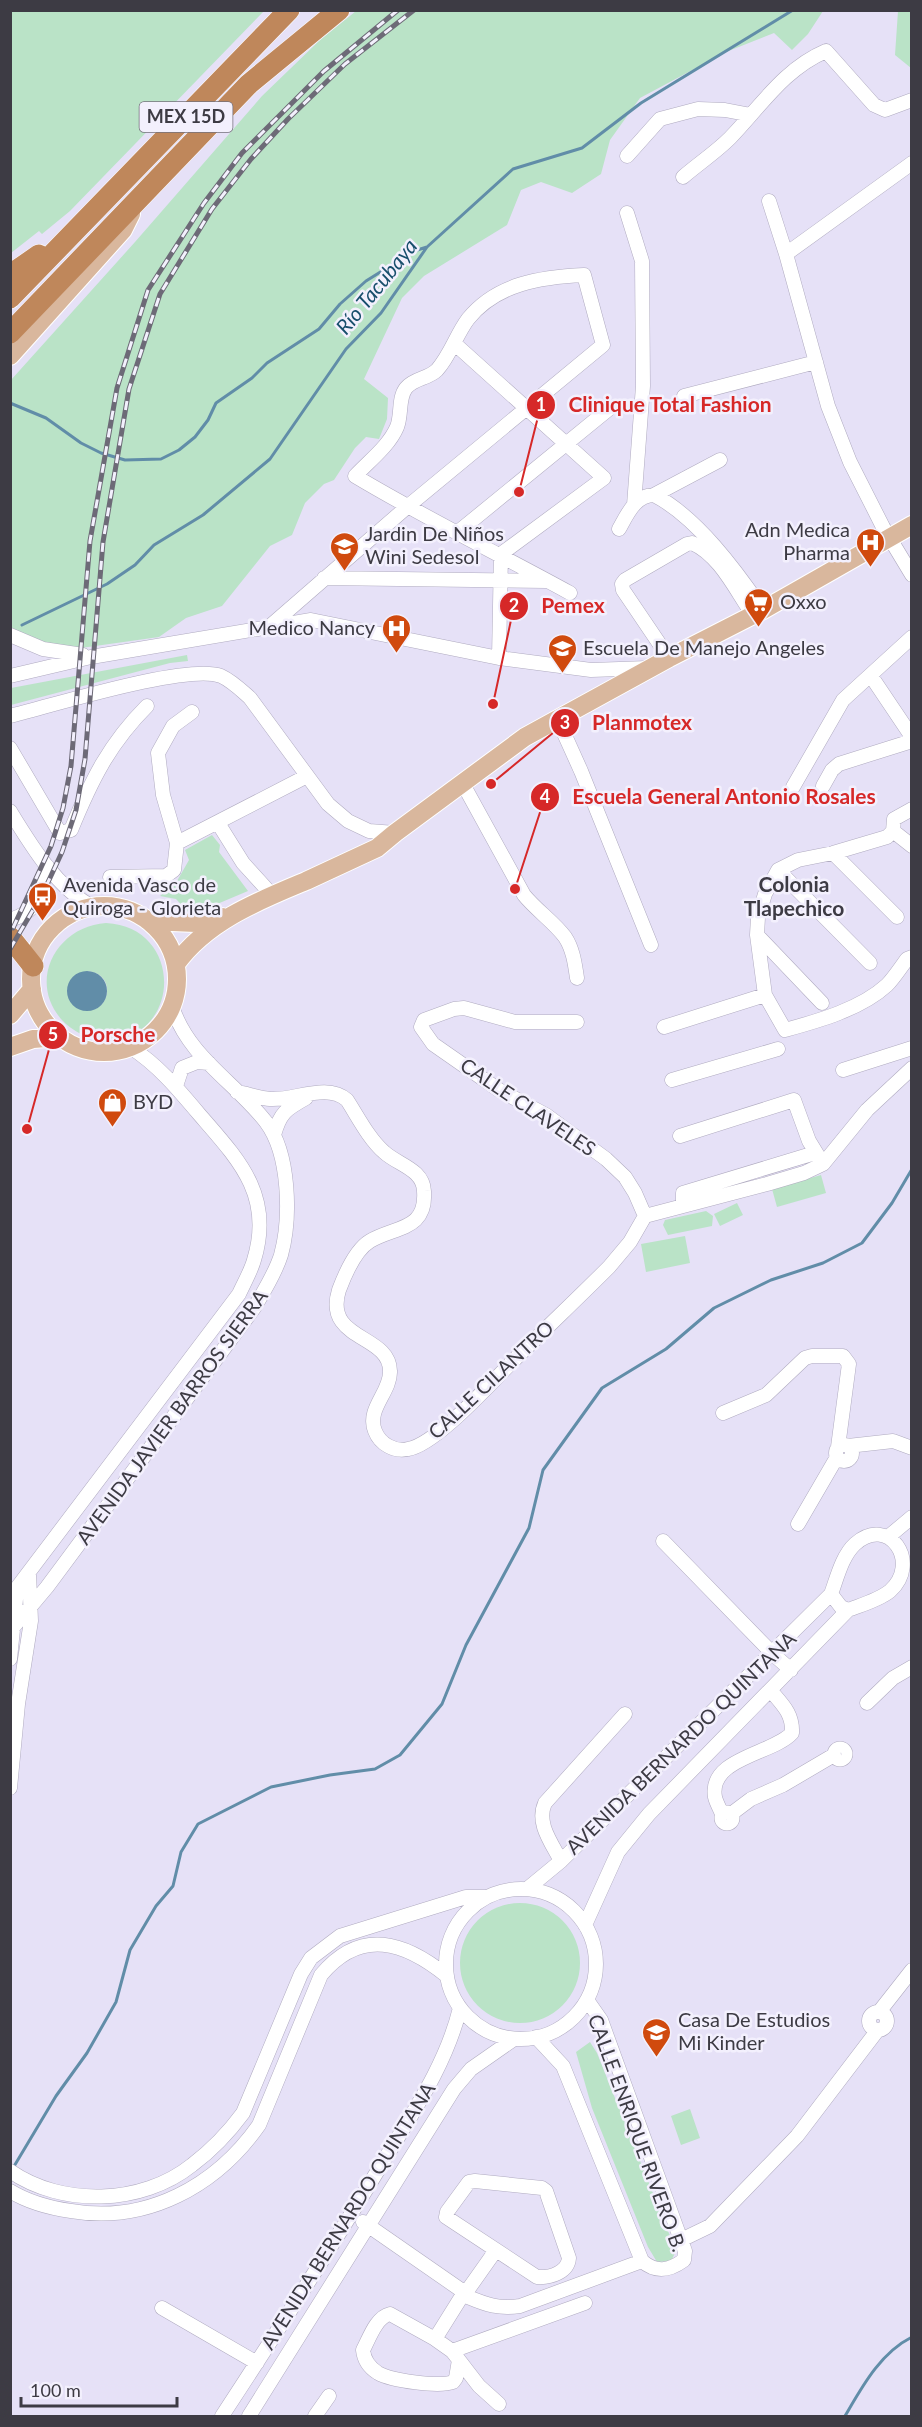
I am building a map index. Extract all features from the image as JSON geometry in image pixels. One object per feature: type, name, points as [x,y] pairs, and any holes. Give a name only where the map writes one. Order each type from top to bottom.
[{"type":"highway","name":"MEX 15D","points":[[10,333],[249,84],[339,10]]},
{"type":"highway","name":"MEX 15D","points":[[10,298],[83,224],[304,14]]},
{"type":"highway","points":[[249,84],[304,14]]},
{"type":"highway","points":[[10,275],[83,224]]},
{"type":"highway","points":[[10,937],[33,966]]},
{"type":"main road","points":[[10,356],[123,230],[137,203]]},
{"type":"main road","points":[[176,964],[186,950],[201,936],[232,914],[377,848],[395,832],[516,743],[650,668],[758,613],[912,525]]},
{"type":"main road","points":[[94,908],[122,909],[148,921],[166,940],[176,964],[177,985],[172,1006],[155,1031],[130,1047],[111,1052],[93,1051],[75,1046],[59,1036],[41,1015],[32,989],[33,966],[40,945],[54,927],[72,914],[94,908]]},
{"type":"main road","points":[[148,921],[196,923],[232,914]]},
{"type":"main road","points":[[10,1016],[32,989]]},
{"type":"main road","points":[[10,1047],[33,1039],[59,1036]]},
{"type":"street","points":[[683,177],[729,140],[785,76],[810,58],[826,51],[874,105],[885,110],[912,100]]},
{"type":"street","points":[[627,156],[660,119],[698,109],[725,110],[751,115]]},
{"type":"street","points":[[786,254],[912,163]]},
{"type":"street","points":[[769,201],[828,406],[849,462],[912,575]]},
{"type":"street","points":[[627,213],[642,261],[643,386],[634,505]]},
{"type":"street","points":[[269,627],[407,507],[603,345],[584,275],[532,280],[503,291],[478,308],[467,321],[455,344],[435,372],[407,387],[403,394],[396,429],[388,442],[356,476],[407,507],[501,554],[570,593]]},
{"type":"street","points":[[455,344],[604,478],[501,554]]},
{"type":"street","points":[[684,396],[816,362]]},
{"type":"street","points":[[458,532],[610,408]]},
{"type":"street","points":[[619,529],[634,505],[642,498],[654,495],[720,460]]},
{"type":"street","points":[[654,495],[682,515],[730,562],[758,613]]},
{"type":"street","points":[[669,658],[623,590],[622,584],[687,544],[697,545],[712,558],[758,613]]},
{"type":"street","points":[[499,658],[501,554]]},
{"type":"street","points":[[324,578],[548,581]]},
{"type":"street","points":[[10,675],[91,657],[311,620],[499,658],[591,670],[650,668]]},
{"type":"street","points":[[10,635],[43,649],[91,657]]},
{"type":"street","points":[[793,787],[837,708],[912,637]]},
{"type":"street","points":[[10,716],[171,676],[202,674],[220,676],[234,684],[250,698],[328,804],[348,821],[369,831],[395,832]]},
{"type":"street","points":[[823,786],[832,770],[839,764],[912,739],[871,676]]},
{"type":"street","points":[[10,748],[60,833],[66,833],[71,830],[96,772],[113,744],[147,706]]},
{"type":"street","points":[[110,877],[166,876],[174,870],[177,843],[163,795],[158,753],[173,726],[192,712]]},
{"type":"street","points":[[558,720],[586,782],[651,945]]},
{"type":"street","points":[[177,843],[307,776]]},
{"type":"street","points":[[463,784],[524,895],[534,908],[564,936],[573,954],[578,978]]},
{"type":"street","points":[[909,958],[887,985],[875,993],[834,1016],[784,1030],[765,995],[758,917],[765,894],[778,870],[798,860],[833,853],[887,837],[892,831],[894,819],[912,809]]},
{"type":"street","points":[[11,812],[64,887],[78,899],[94,908]]},
{"type":"street","points":[[218,823],[243,863],[272,895]]},
{"type":"street","points":[[892,831],[912,846]]},
{"type":"street","points":[[833,853],[897,917]]},
{"type":"street","points":[[10,920],[31,911],[38,901],[47,866]]},
{"type":"street","points":[[778,870],[870,963]]},
{"type":"street","points":[[758,934],[822,1002]]},
{"type":"street","points":[[664,1027],[765,995]]},
{"type":"street","name":"AVENIDA JAVIER BARROS SIERRA","points":[[12,1629],[31,1607],[254,1308],[270,1283],[280,1256],[287,1196],[274,1135],[266,1123],[183,1034],[172,1006]]},
{"type":"street","name":"CALLE CLAVELES","points":[[578,1022],[515,1022],[464,1008],[454,1009],[424,1020],[421,1027],[433,1044],[499,1090],[546,1115],[606,1159],[635,1192],[645,1216]]},
{"type":"street","name":"AVENIDA JAVIER BARROS SIERRA","points":[[14,1593],[239,1294],[254,1261],[260,1235],[255,1190],[248,1174],[232,1151],[176,1086],[149,1060],[130,1047]]},
{"type":"street","points":[[843,1070],[912,1048]]},
{"type":"street","points":[[672,1080],[778,1049]]},
{"type":"street","points":[[176,1086],[182,1068],[197,1062],[209,1063]]},
{"type":"street","points":[[645,1216],[795,1176],[819,1158],[912,1068]]},
{"type":"street","name":"CALLE CILANTRO","points":[[237,1092],[271,1099],[331,1092],[340,1094],[347,1100],[384,1152],[421,1179],[424,1188],[423,1211],[416,1220],[404,1228],[370,1241],[360,1250],[344,1277],[337,1303],[342,1323],[351,1333],[384,1353],[388,1360],[391,1370],[389,1381],[373,1422],[380,1439],[387,1446],[396,1449],[408,1449],[420,1445],[465,1408],[609,1267],[630,1242],[645,1216]]},
{"type":"street","name":"CALLE CILANTRO","points":[[274,1135],[278,1120],[284,1111],[310,1095]]},
{"type":"street","points":[[680,1136],[794,1100],[809,1142],[819,1158]]},
{"type":"street","points":[[723,1413],[766,1395],[805,1358],[843,1356],[849,1364],[841,1450],[798,1524]]},
{"type":"street","points":[[841,1450],[892,1441],[911,1447]]},
{"type":"street","points":[[888,1537],[912,1517]]},
{"type":"street","name":"AVENIDA BERNARDO QUINTANA","points":[[527,1889],[561,1861],[831,1594],[848,1552],[854,1545],[863,1538],[875,1535],[906,1544],[899,1582],[889,1593],[848,1610],[649,1814],[618,1851],[585,1925]]},
{"type":"street","points":[[663,1541],[772,1654],[791,1670]]},
{"type":"street","points":[[10,1788],[18,1704],[31,1622],[29,1573]]},
{"type":"street","points":[[10,1659],[14,1593]]},
{"type":"street","points":[[831,1594],[841,1607],[848,1610]]},
{"type":"street","points":[[867,1704],[893,1678],[912,1667]]},
{"type":"street","points":[[771,1691],[786,1707],[792,1721],[792,1733],[785,1741],[729,1766],[717,1782],[715,1796],[726,1814],[751,1798],[783,1785],[834,1755]]},
{"type":"street","points":[[561,1861],[544,1826],[541,1811],[545,1803],[625,1714]]},
{"type":"street","points":[[527,1889],[548,1894],[567,1904],[585,1925],[592,1938],[596,1959],[594,1980],[586,2000],[574,2017],[556,2030],[536,2037],[514,2038],[493,2034],[475,2024],[460,2008],[450,1989],[447,1977],[447,1947],[455,1927],[468,1910],[485,1897],[505,1890],[527,1889]]},
{"type":"street","points":[[16,2175],[55,2192],[89,2197],[122,2194],[159,2184],[191,2167],[230,2130],[243,2112],[301,1974],[311,1958],[340,1936],[466,1897],[485,1897]]},
{"type":"street","points":[[14,2193],[53,2208],[90,2214],[124,2213],[164,2203],[203,2182],[227,2163],[259,2125],[321,1975],[340,1957],[372,1945],[393,1946],[425,1959],[447,1977]]},
{"type":"street","points":[[681,2240],[710,2226],[797,2136],[877,2031],[869,2026],[869,2019],[873,2014],[879,2012],[912,1970]]},
{"type":"street","name":"CALLE ENRIQUE RIVERO B.","points":[[536,2037],[563,2066],[642,2261],[648,2266],[664,2270],[684,2260],[685,2252],[681,2240],[600,2019],[586,2000]]},
{"type":"street","name":"AVENIDA BERNARDO QUINTANA","points":[[222,2416],[352,2214],[437,2071],[453,2037],[460,2008]]},
{"type":"street","name":"AVENIDA BERNARDO QUINTANA","points":[[249,2416],[454,2089],[471,2069],[514,2038]]},
{"type":"street","points":[[469,2182],[542,2188],[546,2191],[569,2258],[565,2270],[544,2278],[537,2277],[496,2250],[446,2217],[447,2212],[469,2182]]},
{"type":"street","points":[[352,2214],[464,2294],[490,2307],[504,2309],[520,2306],[642,2261]]},
{"type":"street","points":[[435,2339],[496,2250]]},
{"type":"street","points":[[455,2355],[585,2303]]},
{"type":"street","points":[[162,2308],[257,2363]]},
{"type":"street","points":[[455,2355],[456,2378],[453,2382],[438,2385],[388,2377],[377,2373],[367,2364],[363,2350],[384,2315],[390,2314],[435,2339],[455,2355],[479,2386],[499,2404]]},
{"type":"street","points":[[315,2416],[329,2396]]},
{"type":"green space","points":[[11,10],[264,11],[70,211],[42,234],[39,231],[11,253]]},
{"type":"green space","points":[[356,11],[823,11],[808,34],[792,50],[774,33],[726,52],[640,98],[610,140],[601,174],[572,193],[541,182],[521,190],[507,225],[424,276],[402,298],[364,379],[388,398],[387,419],[379,439],[366,437],[355,448],[334,480],[324,484],[305,503],[292,535],[270,546],[222,606],[186,618],[159,637],[81,648],[52,646],[11,628],[11,380],[262,96],[319,41]]},
{"type":"green space","points":[[898,11],[911,11],[911,68],[895,55]]},
{"type":"green space","points":[[187,655],[188,661],[170,663],[11,705],[11,688]]},
{"type":"green space","points":[[212,835],[220,845],[219,852],[248,891],[191,915],[176,899],[160,896],[177,881],[189,860],[185,850]]},
{"type":"green space","points":[[106,923],[132,929],[150,943],[161,962],[164,983],[160,1004],[149,1022],[131,1035],[106,1040],[87,1037],[66,1024],[51,1004],[47,988],[48,972],[53,957],[62,944],[89,926]],"holes":[[[88,971],[99,975],[105,982],[107,990],[106,998],[101,1005],[94,1009],[85,1009],[71,1000],[68,987]]]},
{"type":"green space","points":[[821,1175],[826,1193],[777,1207],[772,1189]]},
{"type":"green space","points":[[737,1203],[743,1215],[720,1226],[714,1214]]},
{"type":"green space","points":[[706,1211],[713,1216],[712,1226],[668,1235],[663,1225],[665,1220]]},
{"type":"green space","points":[[685,1236],[690,1263],[646,1272],[641,1244]]},
{"type":"green space","points":[[520,1903],[543,1907],[563,1920],[576,1940],[580,1963],[576,1986],[563,2006],[543,2019],[520,2023],[497,2019],[477,2006],[464,1986],[460,1963],[464,1940],[477,1920],[497,1907]]},
{"type":"green space","points":[[590,2042],[597,2053],[676,2251],[671,2261],[657,2262],[648,2247],[592,2108],[576,2052]]},
{"type":"green space","points":[[690,2109],[700,2138],[681,2145],[671,2116]]},
{"type":"water","points":[[87,971],[101,977],[107,991],[101,1005],[87,1011],[73,1005],[67,991],[73,977]]},
{"type":"waterway","name":"Río Tacubaya","points":[[22,625],[107,584],[135,565],[154,545],[203,515],[270,459],[346,349],[381,313],[427,247],[513,169],[582,148],[641,103],[793,10]]},
{"type":"waterway","points":[[10,403],[46,418],[81,443],[101,453],[125,460],[161,459],[179,450],[195,437],[208,420],[216,403],[252,378],[267,363],[319,329],[340,304],[366,281],[414,251],[427,247]]},
{"type":"waterway","points":[[13,2168],[56,2096],[87,2053],[116,2002],[130,1950],[156,1906],[173,1886],[181,1852],[198,1824],[271,1787],[375,1769],[400,1755],[442,1704],[466,1645],[529,1528],[543,1470],[602,1388],[666,1349],[714,1308],[771,1280],[823,1263],[862,1243],[892,1203],[912,1169]]},
{"type":"waterway","points":[[845,2416],[865,2382],[881,2361],[912,2337]]},
{"type":"railway","points":[[13,928],[51,846],[63,808],[71,766],[90,541],[117,388],[148,290],[204,203],[242,153],[324,71],[398,10]]},
{"type":"railway","points":[[10,949],[43,893],[62,852],[76,810],[85,759],[103,542],[129,389],[160,294],[212,209],[251,159],[288,119],[345,64],[414,10]]},
{"type":"place","name":"Clinique Total Fashion","points":[[519,492]]},
{"type":"place","name":"Adn Medica Pharma","points":[[871,568]]},
{"type":"place","name":"Jardin De Niños Wini Sedesol","points":[[344,572]]},
{"type":"place","name":"Oxxo","points":[[759,628]]},
{"type":"place","name":"Medico Nancy","points":[[396,654]]},
{"type":"place","name":"Escuela De Manejo Angeles","points":[[562,674]]},
{"type":"place","name":"Pemex","points":[[493,704]]},
{"type":"place","name":"Planmotex","points":[[491,784]]},
{"type":"place","name":"Escuela General Antonio Rosales","points":[[515,889]]},
{"type":"place","name":"Avenida Vasco de Quiroga - Glorieta","points":[[42,922]]},
{"type":"place","name":"BYD","points":[[112,1128]]},
{"type":"place","name":"Porsche","points":[[27,1129]]},
{"type":"place","name":"Casa De Estudios Mi Kinder","points":[[657,2058]]},
{"type":"district","name":"Colonia Tlapechico","points":[[794,897]]}]
